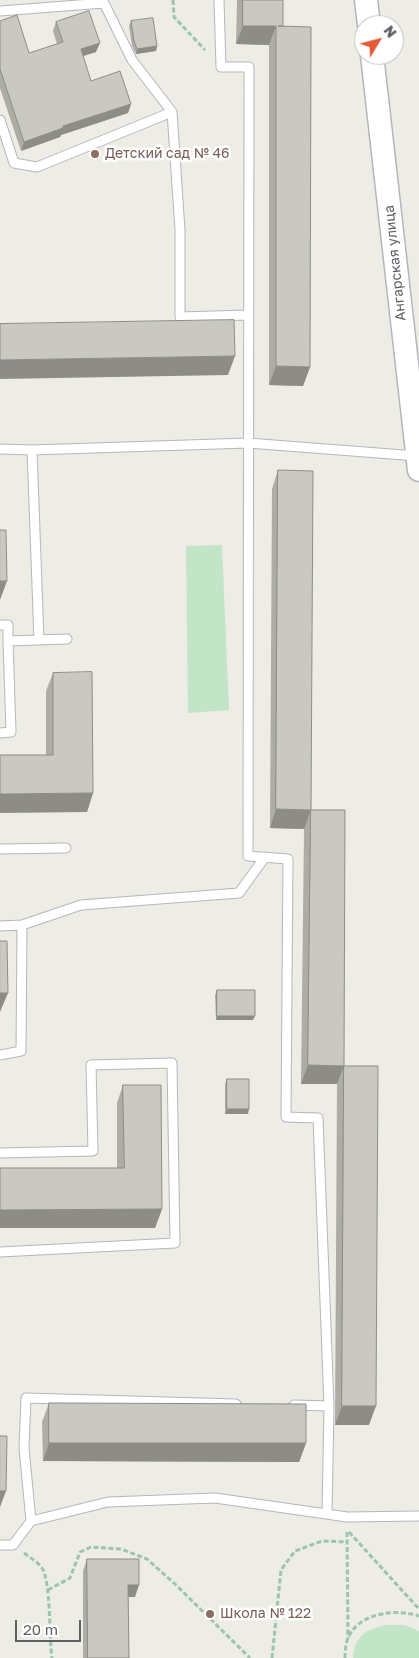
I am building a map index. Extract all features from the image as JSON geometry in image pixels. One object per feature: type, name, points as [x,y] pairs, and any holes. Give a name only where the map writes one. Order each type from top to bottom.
[{"type":"street","points":[[366,0],[368,15]]},
{"type":"street","name":"Ангарская улица","points":[[373,65],[418,463]]},
{"type":"lane","points":[[220,0],[221,68],[248,67],[248,856],[288,859],[286,1117],[318,1118],[329,1406],[327,1514]]},
{"type":"lane","points":[[0,11],[104,3],[132,60],[172,112],[180,230],[180,317],[248,315]]},
{"type":"lane","points":[[0,120],[14,163],[37,167],[172,112]]},
{"type":"lane","points":[[0,449],[32,450],[248,443],[418,463]]},
{"type":"lane","points":[[32,450],[39,640]]},
{"type":"lane","points":[[0,625],[8,625],[12,732],[0,733]]},
{"type":"lane","points":[[8,641],[67,639]]},
{"type":"lane","points":[[0,849],[66,848]]},
{"type":"lane","points":[[0,926],[22,925],[81,905],[238,893],[265,857]]},
{"type":"lane","points":[[0,1055],[21,1050],[22,925]]},
{"type":"lane","points":[[0,1153],[93,1150],[91,1065],[172,1063],[175,1243],[0,1252]]},
{"type":"lane","points":[[31,1521],[24,1448],[26,1398],[241,1404]]},
{"type":"lane","points":[[280,1405],[329,1406]]},
{"type":"lane","points":[[0,1545],[13,1545],[31,1521],[108,1502],[215,1498],[347,1517],[419,1516]]},
{"type":"path","points":[[173,0],[174,17],[221,68]]},
{"type":"path","points":[[345,1658],[348,1638],[347,1530],[419,1609]]},
{"type":"path","points":[[272,1658],[281,1570],[295,1551],[322,1541],[348,1542]]},
{"type":"path","points":[[13,1545],[42,1568],[48,1590],[52,1658]]},
{"type":"path","points":[[48,1590],[70,1578],[80,1552],[91,1547],[121,1549],[147,1559],[250,1658]]},
{"type":"path","points":[[348,1638],[357,1626],[374,1616],[393,1612],[410,1613],[419,1616]]},
{"type":"green space","points":[[222,545],[229,710],[188,713],[186,546]]},
{"type":"green space","points":[[385,1625],[404,1625],[419,1631],[419,1658],[353,1658],[356,1644],[362,1635],[372,1629]]},
{"type":"building","points":[[243,0],[283,0],[283,26],[278,26],[311,27],[310,367],[276,366],[276,26],[243,26]]},
{"type":"building","points":[[89,11],[100,43],[81,49],[91,81],[120,71],[131,104],[63,126],[63,128],[24,142],[0,69],[0,21],[17,15],[29,53],[63,42],[56,22]]},
{"type":"building","points":[[153,18],[157,46],[137,49],[131,21]]},
{"type":"building","points":[[234,320],[235,356],[0,360],[0,324]]},
{"type":"building","points":[[278,470],[313,471],[311,810],[276,809]]},
{"type":"building","points":[[0,530],[6,530],[7,581],[0,581]]},
{"type":"building","points":[[92,672],[93,793],[0,794],[0,755],[53,755],[53,673]]},
{"type":"building","points":[[311,810],[345,810],[344,1066],[308,1065]]},
{"type":"building","points":[[0,941],[7,941],[8,993],[0,993]]},
{"type":"building","points":[[217,990],[255,990],[255,1016],[217,1016]]},
{"type":"building","points":[[344,1066],[378,1066],[376,1406],[342,1406]]},
{"type":"building","points":[[227,1079],[249,1079],[249,1109],[227,1109]]},
{"type":"building","points":[[123,1085],[161,1085],[162,1209],[0,1210],[0,1168],[124,1168]]},
{"type":"building","points":[[49,1403],[306,1404],[306,1443],[49,1443]]},
{"type":"building","points":[[0,1436],[7,1436],[6,1491],[0,1491]]},
{"type":"building","points":[[87,1559],[139,1559],[139,1585],[128,1585],[129,1658],[88,1658]]},
{"type":"place","name":"Детский сад № 46","points":[[95,154]]},
{"type":"place","name":"Школа № 122","points":[[210,1614]]}]
